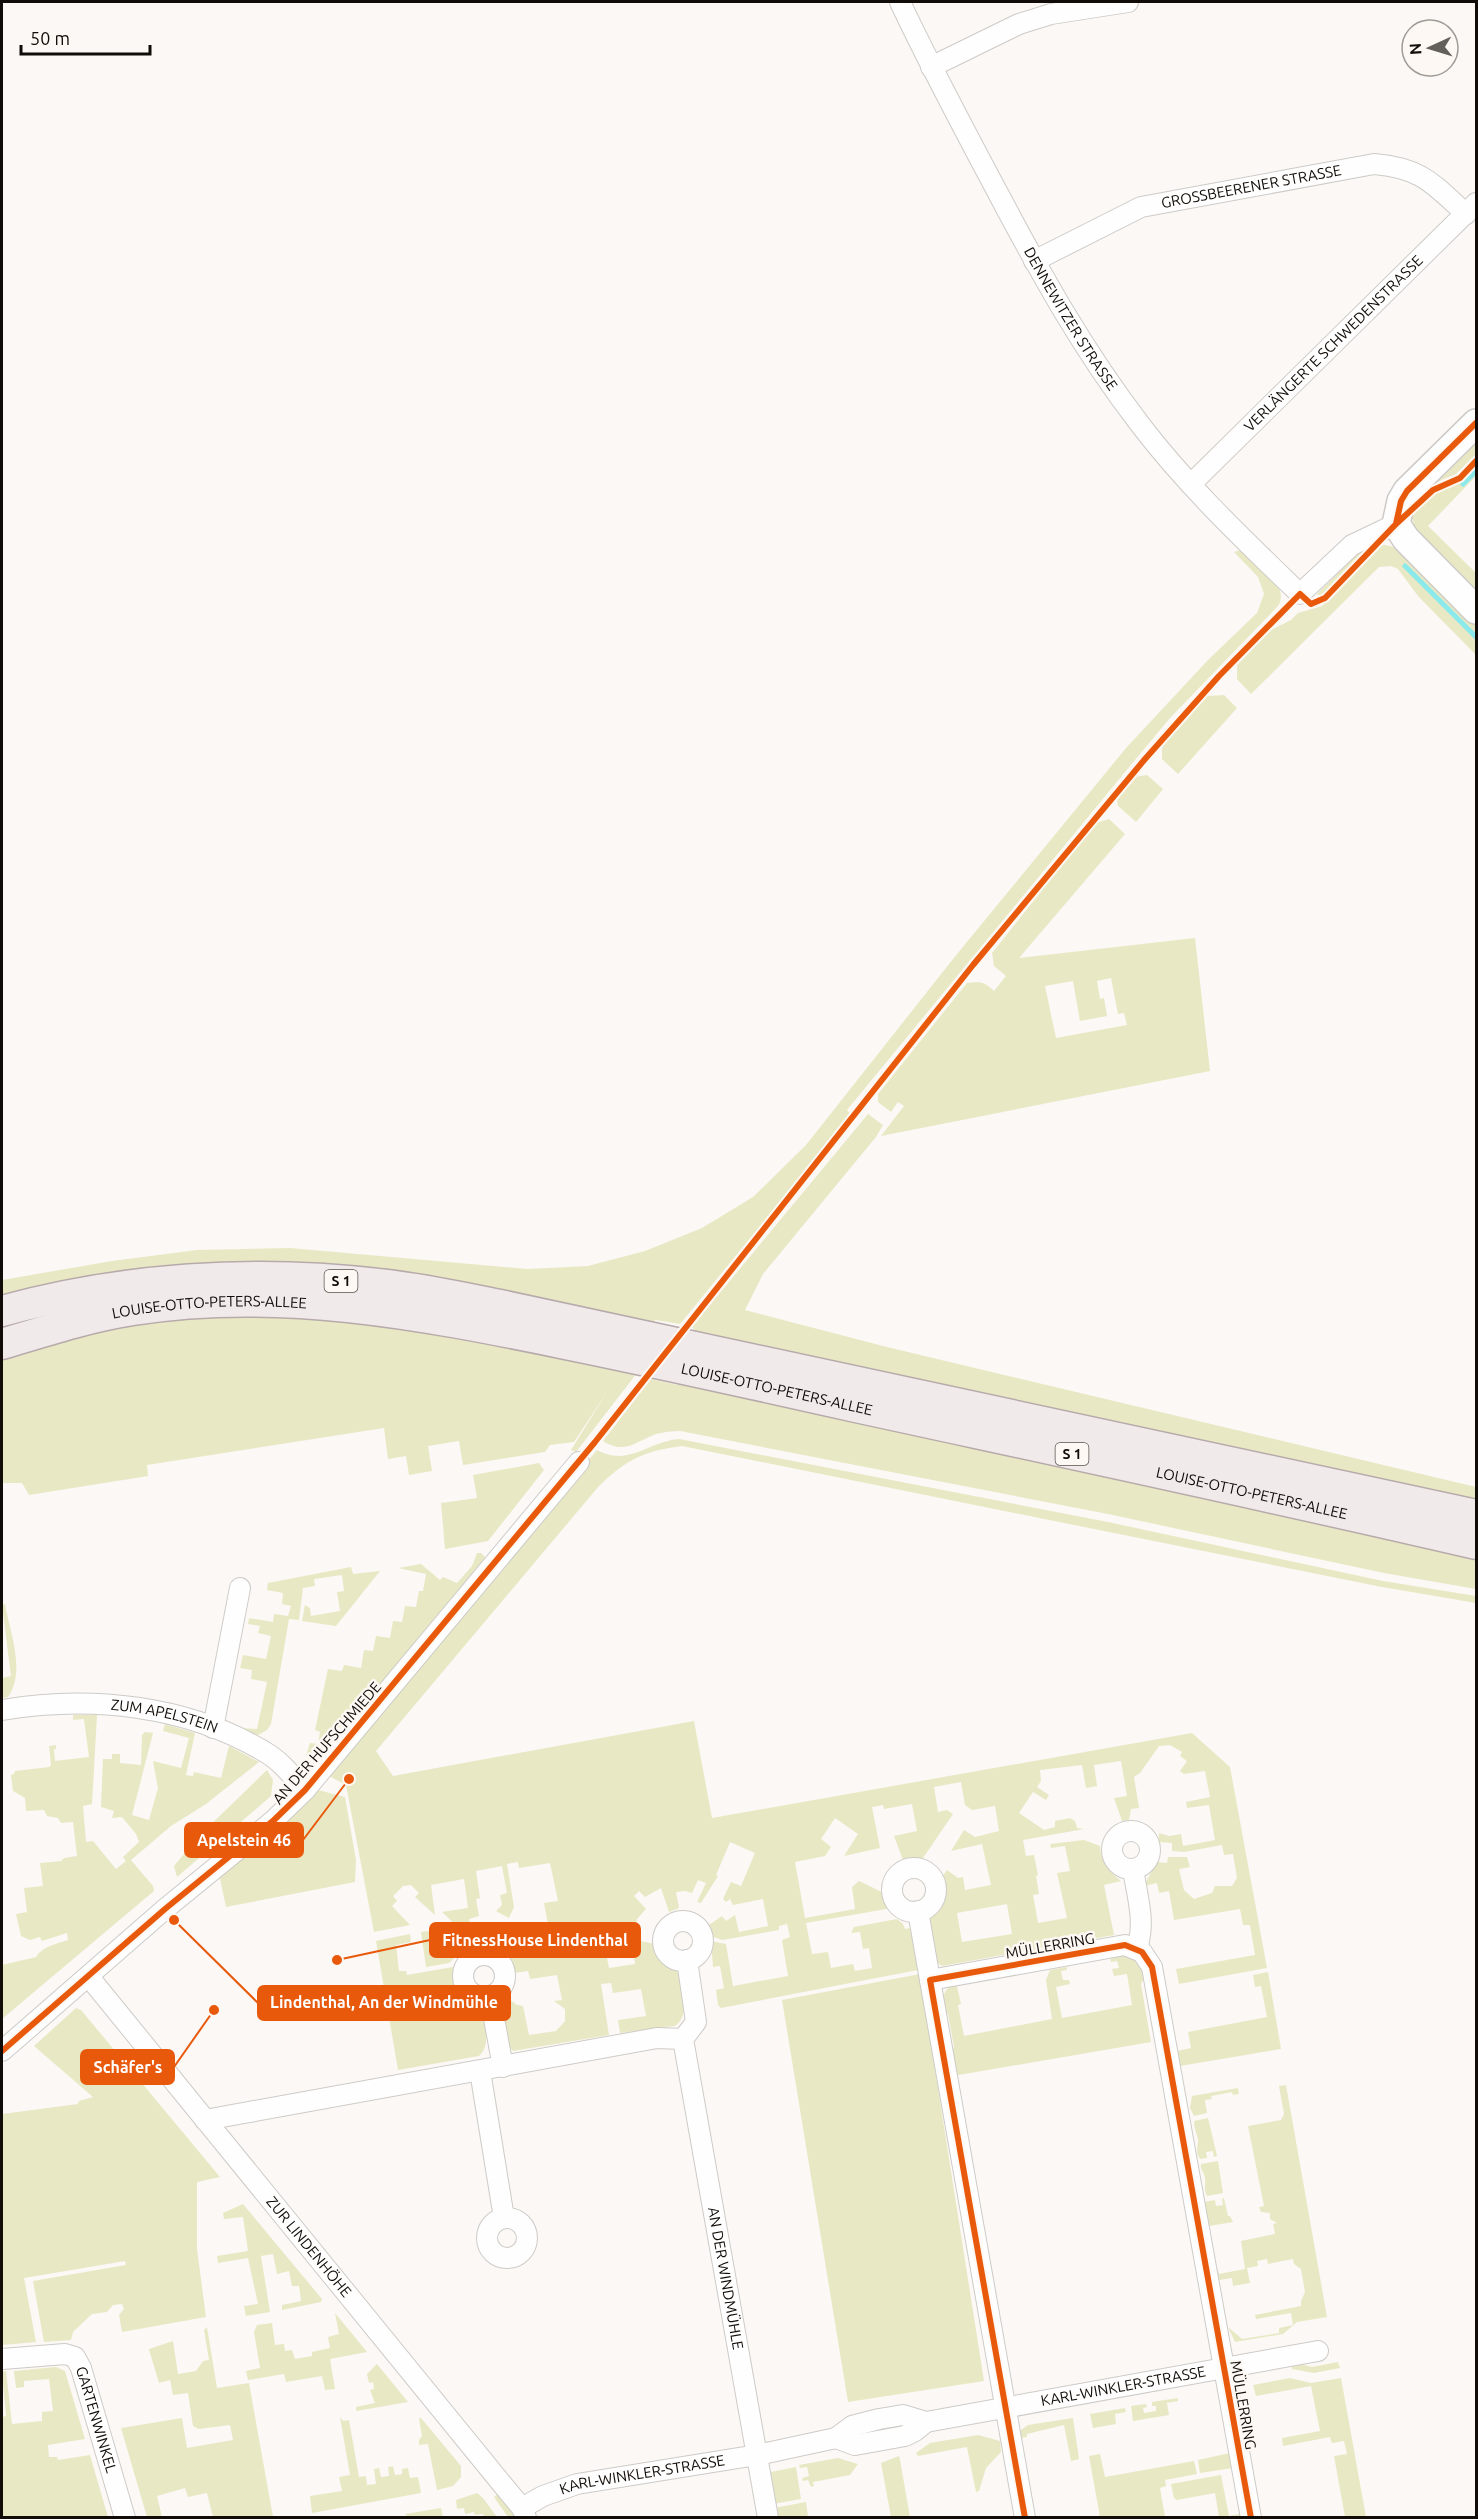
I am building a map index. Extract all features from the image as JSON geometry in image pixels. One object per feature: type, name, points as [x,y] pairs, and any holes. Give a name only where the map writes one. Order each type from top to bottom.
[{"type":"main road","name":"LOUISE-OTTO-PETERS-ALLEE","points":[[2,1311],[66,1295],[121,1286],[232,1278],[293,1278],[378,1283],[440,1293],[666,1352],[1476,1544]]},
{"type":"main road","name":"LOUISE-OTTO-PETERS-ALLEE","points":[[2,1344],[75,1322],[132,1310],[226,1302],[290,1302],[375,1308],[666,1352],[1476,1515]]},
{"type":"street","name":"DENNEWITZER STRASSE","points":[[900,2],[931,67],[1060,309],[1139,424],[1244,540],[1300,594],[1352,545],[1396,524]]},
{"type":"street","points":[[931,67],[1019,24],[1052,15],[1128,2]]},
{"type":"street","name":"GROSSBEERENER STRASSE","points":[[1034,261],[1141,207],[1374,164],[1399,166],[1427,178],[1471,208]]},
{"type":"street","name":"VERLÄNGERTE SCHWEDENSTRASSE","points":[[1191,484],[1471,208]]},
{"type":"street","points":[[1476,423],[1407,491],[1401,501],[1396,524],[1406,539],[1476,610]]},
{"type":"street","name":"AN DER HUFSCHMIEDE","points":[[2,2051],[165,1909],[274,1820],[305,1790],[579,1462]]},
{"type":"street","points":[[213,1728],[240,1588]]},
{"type":"street","name":"ZUM APELSTEIN","points":[[2,1710],[63,1703],[130,1706],[213,1728],[267,1752],[305,1790]]},
{"type":"street","points":[[1133,1869],[1142,1924],[1142,1936],[1137,1948]]},
{"type":"street","points":[[918,1911],[1024,2517]]},
{"type":"street","name":"MÜLLERRING","points":[[930,1980],[1118,1946],[1137,1948],[1147,1956],[1152,1967],[1251,2517]]},
{"type":"street","points":[[205,2120],[657,2038],[683,2039],[696,2022],[687,1960]]},
{"type":"street","name":"ZUR LINDENHÖHE","points":[[89,1977],[524,2513]]},
{"type":"street","points":[[490,1996],[503,2067]]},
{"type":"street","name":"AN DER WINDMÜHLE","points":[[683,2039],[768,2517]]},
{"type":"street","points":[[480,2071],[504,2218]]},
{"type":"street","name":"KARL-WINKLER-STRASSE","points":[[524,2513],[543,2496],[577,2484],[757,2455],[837,2438],[852,2426],[879,2419],[903,2415],[926,2422],[1318,2351]]},
{"type":"street","name":"GARTENWINKEL","points":[[2,2359],[65,2354],[75,2357],[81,2368],[126,2517]]},
{"type":"green space","points":[[1476,435],[1476,454],[1456,474],[1432,484]]},
{"type":"green space","points":[[1476,465],[1476,476],[1428,526],[1476,573],[1476,598],[1418,538],[1411,515],[1438,489],[1457,484]]},
{"type":"green space","points":[[1372,544],[1324,593],[1319,596],[1317,594],[1364,547]]},
{"type":"green space","points":[[1381,544],[1398,548],[1476,621],[1476,655],[1418,596],[1398,569],[1391,566],[1379,567],[1251,694],[1237,679],[1237,665],[1271,630],[1291,620],[1298,613],[1322,606]]},
{"type":"green space","points":[[1244,549],[1276,582],[1281,598],[1278,606],[1170,718],[1125,772],[847,1110],[851,1115],[680,1324],[655,1320],[653,1326],[2,1298],[2,1280],[112,1261],[197,1250],[290,1248],[528,1269],[588,1266],[645,1251],[702,1228],[753,1197],[806,1145],[953,959],[1126,748],[1208,660],[1257,613],[1264,594],[1258,577],[1234,552]]},
{"type":"green space","points":[[1224,695],[1237,708],[1178,774],[1162,759],[1162,745],[1207,696]]},
{"type":"green space","points":[[1147,775],[1163,789],[1136,822],[1118,806],[1117,799],[1134,777]]},
{"type":"green space","points":[[1109,819],[1125,834],[1019,958],[1195,938],[1210,1071],[881,1136],[904,1106],[898,1102],[891,1112],[878,1102],[878,1094],[967,983],[982,983],[994,991],[1006,976],[994,966],[992,953],[1096,823]],"holes":[[[1111,978],[1118,1014],[1124,1013],[1127,1025],[1056,1038],[1045,986],[1073,981],[1080,1021],[1107,1016],[1104,998],[1100,999],[1097,981]]]},
{"type":"green space","points":[[868,1114],[883,1125],[876,1137],[763,1274],[745,1310],[887,1347],[1476,1487],[1476,1506],[713,1338],[714,1334],[695,1331],[692,1327]]},
{"type":"green space","points":[[342,1314],[637,1373],[576,1452],[571,1450],[607,1392],[574,1442],[550,1445],[545,1452],[463,1465],[459,1441],[428,1446],[432,1471],[409,1475],[406,1456],[388,1459],[384,1428],[147,1465],[148,1476],[29,1495],[22,1483],[2,1483],[2,1353],[165,1315]]},
{"type":"green space","points":[[678,1378],[1476,1552],[1476,1589],[1384,1573],[1108,1514],[680,1431],[656,1434],[624,1447],[617,1447],[603,1441],[651,1379],[677,1385]]},
{"type":"green space","points":[[679,1439],[1108,1522],[1383,1581],[1476,1596],[1476,1603],[1382,1587],[682,1446],[637,1458],[618,1469],[599,1486],[376,1751],[393,1776],[694,1721],[712,1818],[1192,1733],[1230,1767],[1267,1968],[1179,1984],[1176,1969],[1255,1955],[1250,1925],[1243,1925],[1240,1909],[1174,1920],[1169,1891],[1159,1893],[1157,1883],[1144,1886],[1156,1862],[1167,1863],[1168,1857],[1187,1857],[1190,1867],[1179,1869],[1184,1890],[1194,1899],[1212,1893],[1215,1886],[1232,1886],[1237,1878],[1233,1854],[1224,1855],[1222,1845],[1184,1852],[1172,1851],[1172,1843],[1159,1842],[1159,1833],[1169,1836],[1181,1834],[1183,1846],[1215,1840],[1209,1805],[1187,1808],[1186,1802],[1210,1797],[1205,1771],[1184,1774],[1180,1771],[1187,1761],[1180,1756],[1182,1752],[1170,1745],[1159,1746],[1140,1773],[1134,1777],[1139,1808],[1131,1809],[1129,1820],[1122,1821],[1114,1798],[1127,1796],[1121,1761],[1094,1765],[1097,1786],[1086,1788],[1082,1765],[1040,1770],[1041,1781],[1037,1787],[1049,1795],[1046,1800],[1033,1792],[1019,1813],[1044,1830],[1055,1827],[1055,1821],[1070,1818],[1075,1821],[1077,1828],[1084,1829],[1023,1840],[1026,1856],[1034,1855],[1038,1875],[1036,1876],[1039,1894],[1033,1895],[1038,1923],[1067,1918],[1057,1873],[1070,1871],[1065,1846],[1051,1848],[1050,1844],[1084,1840],[1100,1846],[1106,1866],[1121,1881],[1104,1885],[1114,1935],[942,1966],[937,1962],[930,1946],[928,1920],[941,1900],[942,1877],[947,1870],[958,1878],[963,1877],[965,1890],[991,1885],[982,1844],[951,1851],[964,1830],[975,1837],[999,1831],[995,1806],[972,1810],[965,1805],[961,1782],[934,1787],[938,1812],[947,1810],[953,1814],[923,1858],[903,1860],[894,1836],[917,1831],[912,1804],[884,1809],[883,1805],[872,1807],[880,1848],[844,1856],[858,1834],[835,1818],[821,1839],[831,1847],[825,1856],[795,1862],[805,1918],[855,1909],[852,1887],[859,1881],[886,1894],[892,1908],[806,1923],[812,1954],[828,1952],[831,1968],[853,1964],[855,1971],[872,1968],[869,1948],[863,1949],[860,1932],[851,1933],[854,1927],[897,1919],[905,1929],[910,1928],[918,1970],[721,2008],[718,2005],[716,1990],[724,1988],[720,1966],[713,1967],[711,1941],[726,1944],[733,1986],[788,1976],[782,1940],[790,1937],[787,1924],[779,1926],[779,1930],[722,1940],[711,1936],[709,1925],[722,1916],[726,1921],[735,1915],[739,1932],[768,1926],[763,1899],[733,1905],[730,1899],[726,1902],[723,1899],[731,1882],[741,1886],[755,1853],[730,1842],[716,1875],[718,1876],[701,1903],[697,1902],[706,1883],[698,1880],[692,1893],[676,1892],[679,1908],[669,1912],[661,1888],[645,1897],[639,1891],[634,1896],[646,1909],[637,1919],[636,1931],[588,1939],[590,1950],[605,1948],[609,1968],[635,1964],[631,1939],[655,1944],[659,1954],[678,1973],[683,1986],[685,2001],[683,2015],[675,2026],[620,2033],[618,2020],[646,2016],[641,1989],[613,1993],[611,1983],[601,1984],[609,2035],[513,2051],[503,2032],[502,2010],[505,1996],[517,2005],[523,2006],[529,2035],[556,2031],[565,2021],[565,2009],[554,2001],[562,2000],[557,1975],[530,1979],[528,1971],[513,1973],[511,1962],[503,1951],[516,1931],[548,1925],[544,1903],[558,1901],[550,1863],[519,1868],[518,1862],[507,1864],[514,1907],[509,1918],[496,1911],[502,1905],[500,1895],[507,1893],[502,1866],[476,1871],[480,1898],[476,1899],[479,1916],[469,1919],[471,1929],[462,1931],[442,1912],[468,1908],[464,1879],[431,1885],[435,1915],[415,1897],[419,1893],[411,1885],[403,1886],[393,1896],[397,1901],[392,1906],[410,1925],[374,1932],[346,1785],[327,1775],[597,1450],[608,1455],[629,1455]],"holes":[[[1007,1904],[1012,1934],[962,1942],[957,1913]]]},
{"type":"green space","points":[[539,1463],[544,1470],[488,1541],[445,1549],[441,1503],[477,1498],[473,1475]]},
{"type":"green space","points":[[477,1553],[481,1553],[487,1559],[349,1726],[343,1724],[312,1754],[306,1756],[310,1743],[318,1744],[320,1732],[315,1730],[328,1669],[342,1671],[344,1665],[361,1668],[364,1650],[373,1651],[376,1636],[390,1638],[393,1621],[402,1622],[405,1606],[416,1607],[419,1591],[423,1591],[426,1574],[398,1568],[421,1564],[440,1580],[443,1577],[457,1583],[472,1566]]},
{"type":"green space","points":[[351,1567],[353,1574],[380,1571],[336,1626],[302,1621],[305,1605],[310,1608],[311,1616],[340,1611],[337,1592],[344,1591],[342,1575],[314,1579],[315,1586],[303,1588],[299,1620],[289,1619],[271,1724],[267,1730],[256,1736],[242,1728],[257,1729],[267,1682],[251,1679],[252,1670],[240,1668],[243,1655],[266,1659],[271,1636],[258,1633],[260,1626],[248,1624],[249,1618],[273,1622],[274,1614],[288,1616],[291,1606],[282,1604],[283,1593],[267,1590],[268,1583]]},
{"type":"green space","points":[[5,1604],[15,1652],[16,1676],[8,1697],[3,1698],[2,1678],[11,1676],[2,1605]]},
{"type":"green space","points":[[73,1715],[97,1715],[92,1804],[83,1806],[86,1842],[93,1841],[116,1869],[126,1861],[123,1857],[139,1842],[136,1834],[122,1817],[112,1818],[114,1811],[101,1807],[103,1759],[112,1759],[112,1754],[120,1754],[120,1763],[141,1765],[142,1735],[145,1732],[153,1733],[132,1815],[149,1820],[158,1788],[153,1761],[181,1768],[189,1738],[163,1731],[165,1724],[195,1733],[186,1775],[193,1776],[194,1772],[221,1778],[229,1746],[259,1762],[206,1804],[171,1826],[131,1860],[153,1886],[154,1891],[2,2019],[2,1965],[36,1957],[46,1948],[68,1940],[67,1933],[42,1941],[40,1937],[30,1940],[21,1936],[16,1914],[27,1912],[24,1888],[43,1886],[40,1863],[61,1861],[64,1858],[77,1856],[73,1822],[61,1823],[58,1818],[47,1816],[44,1810],[26,1811],[25,1798],[13,1791],[11,1775],[15,1771],[49,1767],[51,1765],[49,1746],[56,1745],[55,1761],[89,1757],[84,1719],[73,1720]]},
{"type":"green space","points":[[267,1770],[273,1780],[271,1796],[177,1877],[174,1866],[200,1835]]},
{"type":"green space","points":[[318,1790],[345,1797],[356,1860],[355,1882],[226,1907],[219,1874],[286,1820]]},
{"type":"green space","points":[[428,1931],[456,1956],[449,1963],[426,1967],[421,1932]]},
{"type":"green space","points":[[410,1934],[411,1942],[396,1945],[399,1971],[406,1971],[407,1975],[453,1967],[461,1990],[481,2008],[486,2040],[479,2056],[398,2070],[376,1941]]},
{"type":"green space","points":[[1125,1953],[1140,1963],[1145,1977],[1141,1984],[1151,2042],[953,2076],[949,2055],[954,2047],[948,2014],[941,2008],[945,1993],[952,1984],[956,1982],[964,2036],[1052,2019],[1046,1980],[1050,1970],[1067,1967],[1067,1970],[1061,1971],[1063,1980],[1069,1980],[1070,1984],[1056,1987],[1062,2018],[1132,2005],[1127,1974],[1114,1976],[1112,1969],[1119,1968],[1117,1961],[1111,1962],[1110,1955]]},
{"type":"green space","points":[[1268,1972],[1281,2049],[1180,2066],[1177,2051],[1191,2048],[1188,2032],[1267,2017],[1261,1986],[1255,1987],[1253,1975]]},
{"type":"green space","points":[[920,1974],[984,2381],[848,2402],[782,2000]]},
{"type":"green space","points":[[76,2008],[81,2010],[220,2177],[197,2182],[197,2249],[206,2317],[122,2332],[119,2315],[124,2309],[122,2304],[113,2305],[107,2312],[92,2314],[73,2332],[71,2340],[44,2342],[33,2281],[126,2265],[125,2261],[24,2278],[36,2342],[2,2345],[2,2114],[78,2104],[79,2101],[93,2097],[34,2046]]},
{"type":"green space","points":[[1286,2085],[1327,2317],[1297,2322],[1283,2334],[1235,2342],[1228,2327],[1242,2339],[1279,2333],[1279,2328],[1293,2325],[1291,2313],[1256,2319],[1255,2315],[1301,2306],[1305,2292],[1301,2269],[1294,2264],[1293,2259],[1268,2264],[1267,2259],[1257,2261],[1258,2266],[1247,2268],[1250,2283],[1233,2286],[1232,2278],[1219,2280],[1215,2261],[1219,2274],[1245,2269],[1241,2241],[1275,2234],[1273,2224],[1277,2223],[1270,2219],[1270,2213],[1261,2212],[1259,2207],[1264,2206],[1248,2126],[1281,2120],[1284,2114],[1279,2086]]},
{"type":"green space","points":[[1238,2088],[1239,2094],[1233,2095],[1232,2092],[1211,2096],[1212,2099],[1205,2100],[1207,2113],[1194,2116],[1190,2108],[1192,2096]]},
{"type":"green space","points":[[1208,2118],[1217,2156],[1214,2157],[1213,2151],[1206,2152],[1207,2158],[1200,2159],[1197,2152],[1198,2140],[1194,2121]]},
{"type":"green space","points":[[1218,2161],[1223,2193],[1207,2196],[1201,2164]]},
{"type":"green space","points":[[1224,2198],[1228,2216],[1233,2222],[1209,2226],[1204,2202],[1215,2200],[1216,2206],[1223,2205],[1222,2199]]},
{"type":"green space","points":[[243,2204],[322,2299],[321,2302],[282,2310],[282,2305],[301,2301],[299,2286],[292,2286],[289,2271],[277,2274],[273,2254],[261,2256],[270,2312],[246,2316],[244,2306],[258,2304],[248,2258],[218,2263],[217,2256],[248,2251],[243,2217],[224,2219],[223,2213]]},
{"type":"green space","points":[[335,2313],[367,2352],[330,2359],[335,2389],[325,2390],[322,2376],[286,2382],[284,2374],[248,2380],[246,2371],[260,2368],[254,2332],[257,2325],[272,2323],[275,2345],[284,2344],[285,2351],[292,2350],[295,2359],[312,2356],[312,2352],[330,2348],[328,2337],[339,2334]]},
{"type":"green space","points":[[207,2327],[217,2388],[249,2383],[273,2517],[213,2517],[207,2493],[188,2497],[185,2488],[157,2496],[162,2517],[147,2517],[121,2428],[182,2418],[187,2448],[233,2440],[230,2425],[199,2429],[193,2426],[188,2393],[173,2395],[170,2380],[159,2383],[149,2349],[173,2341],[178,2374],[196,2371],[203,2361],[209,2360],[204,2330]]},
{"type":"green space","points":[[1338,2362],[1340,2368],[1314,2373],[1292,2369],[1291,2364],[1297,2363],[1312,2367]]},
{"type":"green space","points":[[377,2364],[408,2402],[356,2411],[356,2407],[375,2403],[370,2390],[374,2389],[373,2382],[369,2383],[367,2374]]},
{"type":"green space","points":[[56,2367],[65,2371],[85,2439],[48,2445],[49,2457],[57,2457],[58,2460],[90,2455],[108,2517],[2,2517],[2,2417],[6,2416],[2,2372],[6,2371],[12,2424],[42,2421],[42,2412],[53,2411],[49,2379],[24,2381],[24,2387],[16,2388],[14,2371]]},
{"type":"green space","points":[[1290,2378],[1311,2383],[1341,2378],[1366,2517],[1345,2517],[1334,2456],[1347,2454],[1344,2441],[1332,2443],[1330,2437],[1283,2446],[1282,2438],[1320,2431],[1311,2386],[1256,2396],[1253,2385]]},
{"type":"green space","points":[[1178,2398],[1178,2401],[1167,2403],[1169,2415],[1133,2421],[1131,2406],[1146,2404],[1147,2407],[1143,2408],[1144,2413],[1156,2411],[1156,2406],[1152,2406],[1152,2402]]},
{"type":"green space","points":[[1125,2408],[1126,2412],[1115,2414],[1116,2424],[1093,2428],[1090,2414]]},
{"type":"green space","points":[[340,2417],[343,2421],[349,2420],[359,2477],[366,2476],[367,2485],[376,2484],[374,2469],[379,2468],[381,2477],[389,2476],[388,2467],[393,2466],[395,2475],[402,2474],[402,2469],[408,2468],[410,2478],[418,2477],[421,2493],[312,2513],[310,2496],[342,2491],[339,2477],[350,2475]]},
{"type":"green space","points":[[419,2418],[461,2466],[461,2477],[453,2486],[437,2490],[428,2444],[419,2445],[422,2436]]},
{"type":"green space","points":[[1073,2418],[1079,2459],[1071,2461],[1064,2425],[1027,2434],[1027,2437],[1020,2438],[1021,2430],[1028,2425]]},
{"type":"green space","points":[[978,2435],[1000,2441],[1001,2452],[986,2468],[979,2491],[976,2492],[967,2447],[918,2456],[916,2453],[930,2443]]},
{"type":"green space","points":[[1230,2453],[1233,2468],[1200,2473],[1198,2460]]},
{"type":"green space","points":[[1100,2454],[1105,2477],[1194,2461],[1197,2474],[1165,2480],[1166,2486],[1160,2488],[1165,2517],[1122,2517],[1121,2515],[1120,2517],[1100,2517],[1089,2456]]},
{"type":"green space","points":[[899,2456],[910,2517],[891,2517],[881,2463]]},
{"type":"green space","points":[[838,2458],[858,2464],[850,2475],[813,2482],[814,2486],[811,2487],[808,2480],[803,2481],[802,2478],[809,2476],[807,2467],[800,2468],[799,2465]]},
{"type":"green space","points":[[796,2467],[801,2499],[773,2504],[769,2480],[771,2472]]},
{"type":"green space","points":[[1221,2475],[1229,2516],[1241,2514],[1242,2517],[1219,2517],[1215,2493],[1177,2500],[1174,2498],[1171,2484]]},
{"type":"green space","points":[[477,2493],[497,2517],[484,2517],[483,2514],[475,2515],[474,2512],[465,2514],[464,2508],[457,2509],[456,2500]]},
{"type":"green space","points":[[499,2493],[515,2517],[508,2517],[494,2497]]},
{"type":"green space","points":[[806,2502],[808,2517],[776,2517],[774,2508]]},
{"type":"green space","points":[[441,2508],[443,2517],[408,2517],[405,2514]]},
{"type":"waterway","points":[[1463,484],[1476,471]]},
{"type":"waterway","points":[[1405,566],[1476,637]]},
{"type":"cycle path","points":[[1396,524],[1401,501],[1407,491],[1476,423]]},
{"type":"cycle path","points":[[2,2051],[165,1909],[274,1820],[305,1790],[595,1442],[973,965],[1145,759],[1219,676],[1300,594],[1311,604],[1325,598],[1396,524],[1433,490],[1460,478],[1476,461]]},
{"type":"cycle path","points":[[1025,2518],[930,1980],[1125,1945],[1142,1952],[1152,1967],[1251,2518]]},
{"type":"place","name":"Apelstein 46","points":[[349,1779]]},
{"type":"place","name":"Lindenthal, An der Windmühle","points":[[174,1920]]},
{"type":"place","name":"FitnessHouse Lindenthal","points":[[337,1960]]},
{"type":"place","name":"Schäfer's","points":[[214,2010]]}]
